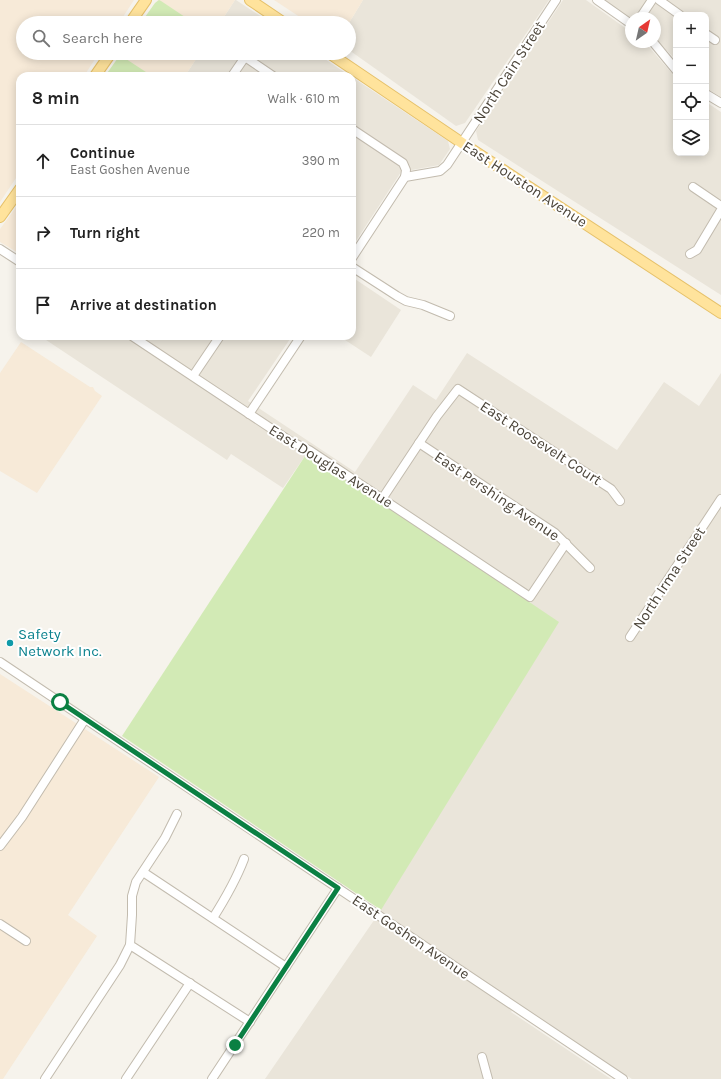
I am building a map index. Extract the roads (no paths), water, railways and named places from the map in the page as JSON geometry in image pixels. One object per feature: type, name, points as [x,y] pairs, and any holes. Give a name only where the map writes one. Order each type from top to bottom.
[{"type":"main road","points":[[135,16],[146,0]]},
{"type":"main road","points":[[250,0],[274,16]]},
{"type":"main road","points":[[98,72],[105,60]]},
{"type":"main road","name":"East Houston Avenue","points":[[339,60],[462,143],[721,313]]},
{"type":"main road","points":[[0,217],[16,195]]},
{"type":"street","name":"North Cain Street","points":[[405,177],[442,170],[447,166],[556,0]]},
{"type":"street","points":[[597,0],[625,20]]},
{"type":"street","points":[[644,12],[652,0]]},
{"type":"street","points":[[659,0],[676,12]]},
{"type":"street","points":[[709,36],[715,40]]},
{"type":"street","points":[[658,48],[673,66]]},
{"type":"street","points":[[235,72],[243,60]]},
{"type":"street","points":[[249,60],[267,72]]},
{"type":"street","points":[[709,96],[721,103]]},
{"type":"street","points":[[356,134],[403,163],[406,170],[405,177],[356,252]]},
{"type":"street","points":[[692,187],[721,206]]},
{"type":"street","points":[[690,254],[697,250],[721,210]]},
{"type":"street","points":[[0,249],[16,259]]},
{"type":"street","points":[[356,270],[406,301],[423,305],[450,316]]},
{"type":"street","name":"East Douglas Avenue","points":[[140,340],[290,441],[309,450],[530,596],[566,543]]},
{"type":"street","points":[[193,376],[217,340]]},
{"type":"street","points":[[249,414],[298,340]]},
{"type":"street","name":"East Roosevelt Court","points":[[419,442],[436,416],[458,388],[611,489],[620,501]]},
{"type":"street","points":[[382,499],[419,442]]},
{"type":"street","name":"East Pershing Avenue","points":[[419,442],[555,532],[590,568]]},
{"type":"street","name":"North Irma Street","points":[[630,637],[721,499]]},
{"type":"street","name":"East Goshen Avenue","points":[[0,662],[623,1079]]},
{"type":"street","points":[[0,846],[10,835],[85,719]]},
{"type":"street","points":[[46,1079],[120,965],[130,945],[132,896],[136,882],[165,838],[177,814]]},
{"type":"street","points":[[213,918],[238,876],[244,859]]},
{"type":"street","points":[[143,872],[286,967]]},
{"type":"street","points":[[212,1079],[338,888]]},
{"type":"street","points":[[0,924],[26,941]]},
{"type":"street","points":[[130,945],[250,1022]]},
{"type":"street","points":[[126,1079],[190,983]]},
{"type":"street","points":[[482,1057],[488,1079]]},
{"type":"place","name":"Safety Network Inc.","points":[[10,643]]}]
